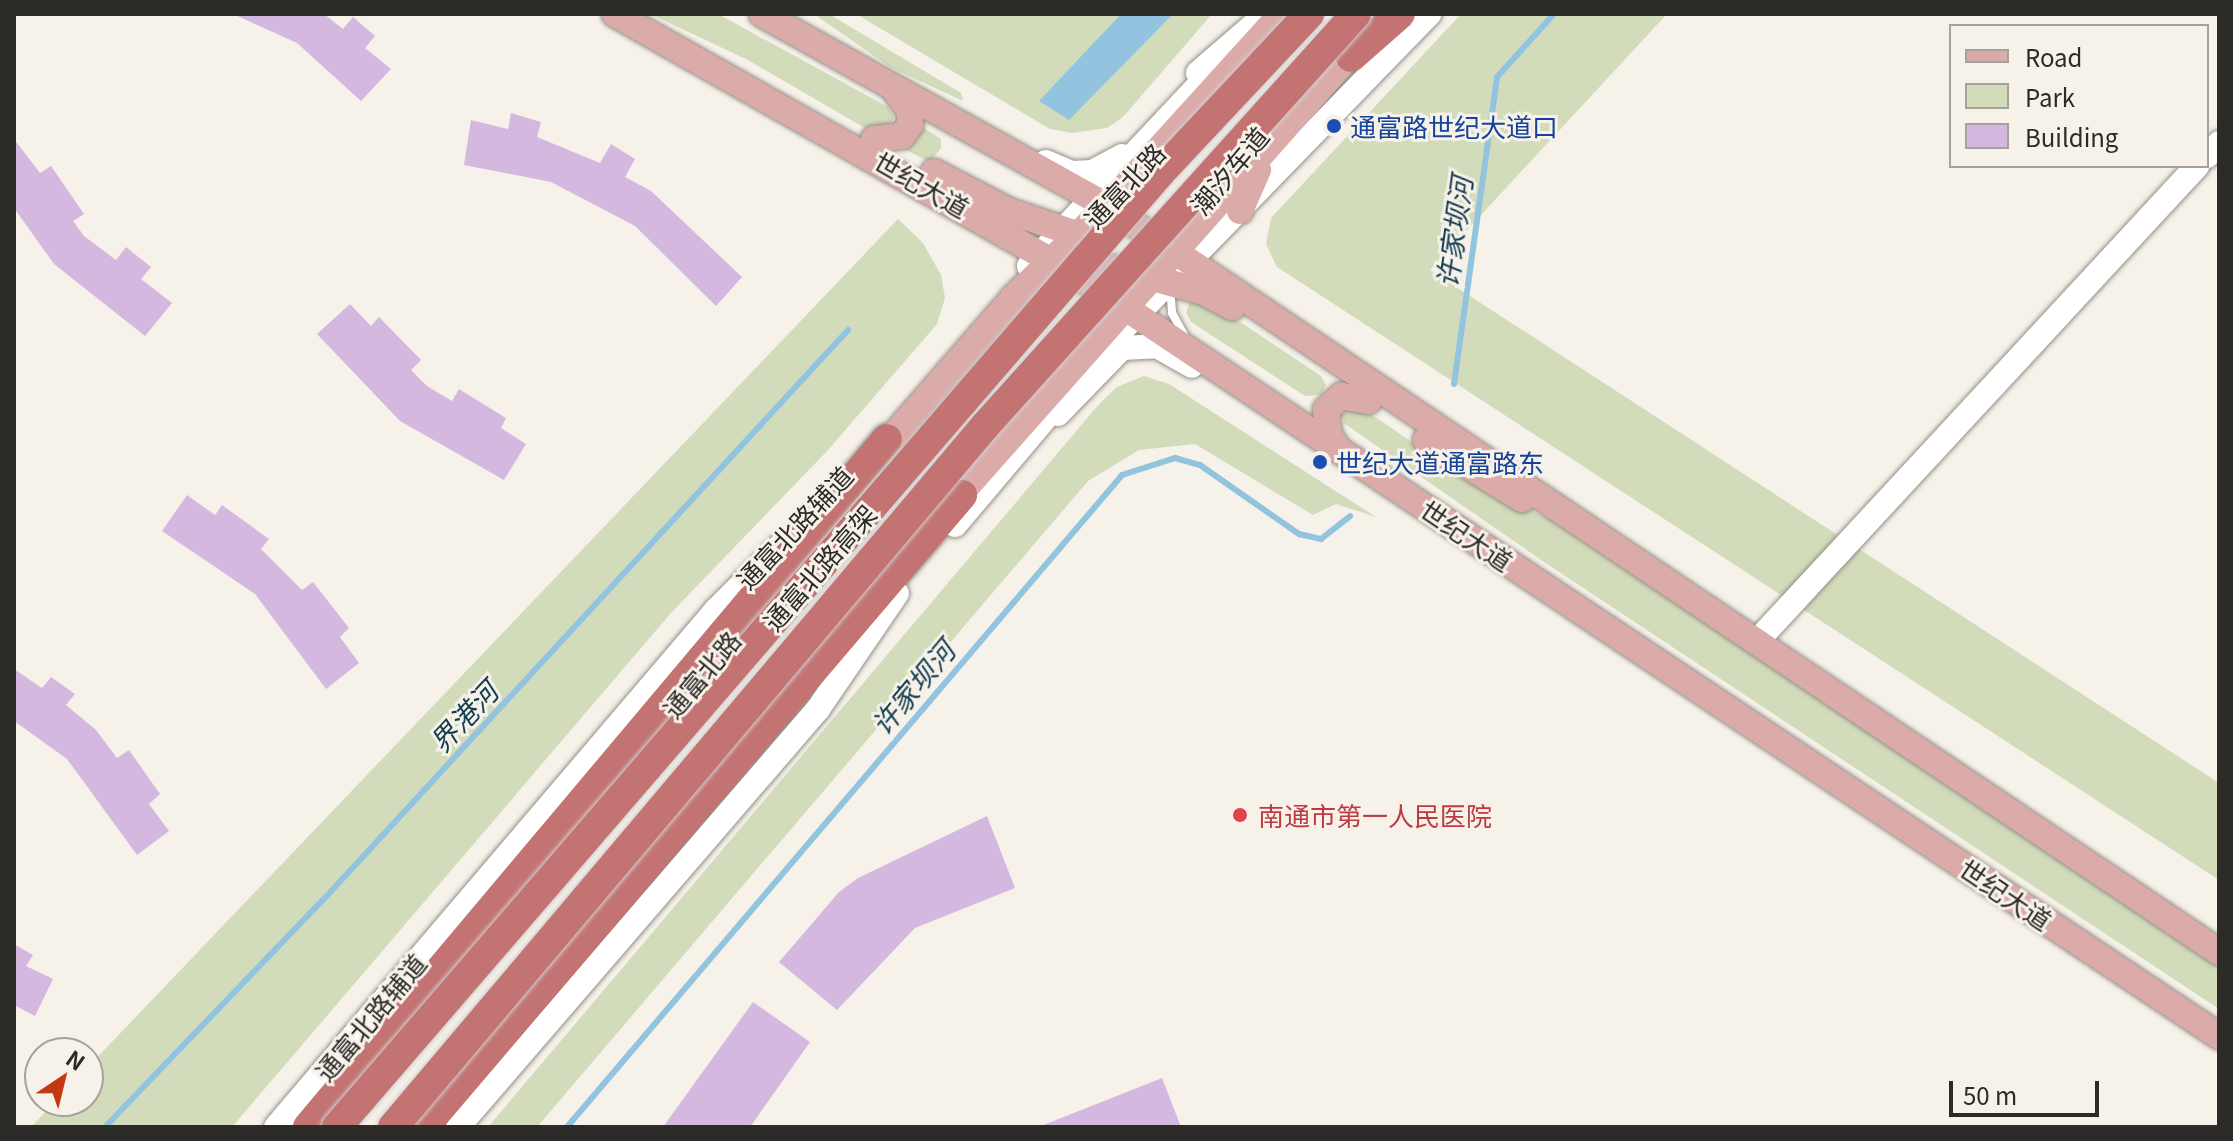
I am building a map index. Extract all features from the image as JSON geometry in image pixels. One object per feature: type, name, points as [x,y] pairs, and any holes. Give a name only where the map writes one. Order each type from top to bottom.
[{"type":"highway","name":"通富北路高架","points":[[337,1127],[1159,174],[1309,14]]},
{"type":"highway","name":"通富北路高架","points":[[393,1127],[985,426],[1356,14]]},
{"type":"highway","points":[[1351,57],[1400,14]]},
{"type":"highway","points":[[308,1127],[887,439]]},
{"type":"highway","points":[[422,1127],[874,611],[962,495]]},
{"type":"main road","points":[[615,14],[746,68],[1009,211],[1070,233],[1148,233],[1212,208],[1255,175],[1284,147],[1381,14]]},
{"type":"main road","name":"世纪大道","points":[[615,14],[1055,262],[1132,310],[2219,1036]]},
{"type":"main road","points":[[762,14],[1100,202],[1759,639],[2219,952]]},
{"type":"main road","name":"通富北路","points":[[318,1127],[838,511],[887,439],[959,350],[1009,295],[1055,262],[1070,233],[1281,14]]},
{"type":"main road","points":[[874,139],[902,136],[910,125],[905,99],[888,84]]},
{"type":"main road","points":[[422,1127],[883,570],[962,495],[1182,257],[1212,208],[1284,147]]},
{"type":"main road","points":[[1055,262],[1114,268],[1161,279],[1231,307],[1487,481],[1642,562]]},
{"type":"main road","points":[[959,350],[1009,295]]},
{"type":"main road","points":[[1329,444],[1326,410],[1341,396],[1369,401]]},
{"type":"street","points":[[850,62],[1072,173],[1110,167],[1129,151],[1215,55],[1265,14]]},
{"type":"street","points":[[1100,202],[1265,14]]},
{"type":"street","points":[[1284,147],[1429,14]]},
{"type":"street","points":[[1759,639],[2199,168]]},
{"type":"street","points":[[458,1127],[818,709],[874,611],[1013,455],[1132,310]]},
{"type":"street","points":[[962,495],[1041,434],[1105,362],[1122,348],[1157,346],[1251,406],[1329,444]]},
{"type":"street","name":"通富北路辅道","points":[[276,1127],[716,610],[788,538],[959,350]]},
{"type":"lane","name":"潮汐车道","points":[[1182,257],[1212,208],[1368,14]]},
{"type":"lane","points":[[1100,202],[1129,151]]},
{"type":"lane","points":[[1161,279],[1172,313],[1197,354]]},
{"type":"lane","points":[[1105,362],[1132,310]]},
{"type":"green space","points":[[650,14],[718,14],[888,107],[894,116],[888,130],[872,132],[746,59]]},
{"type":"green space","points":[[814,14],[829,14],[961,93],[963,101],[890,67]]},
{"type":"green space","points":[[856,14],[1212,14],[1123,117],[1107,128],[1072,133],[1050,129]]},
{"type":"green space","points":[[1461,14],[1667,14],[1430,270],[2219,783],[2219,880],[1277,267],[1266,244],[1271,218]]},
{"type":"green space","points":[[921,126],[941,139],[941,148],[930,162],[906,150]]},
{"type":"green space","points":[[898,219],[923,243],[941,275],[945,298],[937,324],[828,450],[670,614],[232,1127],[31,1127],[41,1117],[104,1117],[104,1050]]},
{"type":"green space","points":[[1207,300],[1321,376],[1326,385],[1322,395],[1305,396],[1191,322],[1186,313],[1190,302]]},
{"type":"green space","points":[[1144,376],[1169,384],[1376,517],[1336,504],[1313,515],[1195,444],[1139,450],[1088,481],[537,1127],[488,1127],[1100,403],[1117,387]]},
{"type":"green space","points":[[1359,406],[1459,474],[1552,521],[2219,965],[2219,1009],[1541,560],[1345,424],[1341,415]]},
{"type":"water","points":[[1121,14],[1173,14],[1069,120],[1039,101]]},
{"type":"building","points":[[233,14],[324,14],[343,29],[353,17],[375,36],[365,48],[391,69],[361,101],[297,43]]},
{"type":"building","points":[[511,113],[541,122],[537,137],[600,163],[611,144],[635,159],[625,177],[651,191],[742,277],[716,306],[635,226],[551,182],[464,165],[471,120],[508,129]]},
{"type":"building","points":[[14,139],[40,173],[51,166],[84,214],[73,221],[84,236],[116,260],[126,247],[151,267],[141,279],[172,303],[145,336],[54,264],[14,208]]},
{"type":"building","points":[[350,304],[371,326],[379,317],[421,360],[411,370],[427,386],[452,401],[459,389],[506,418],[501,428],[526,444],[504,480],[400,421],[317,334]]},
{"type":"building","points":[[187,495],[215,515],[222,505],[269,539],[261,549],[302,590],[313,582],[349,628],[340,637],[359,663],[326,689],[255,594],[162,531]]},
{"type":"building","points":[[14,669],[42,688],[51,677],[75,694],[66,705],[96,730],[117,758],[129,750],[160,794],[149,804],[169,831],[137,855],[67,759],[14,721]]},
{"type":"building","points":[[987,816],[1015,888],[915,928],[837,1010],[779,962],[839,892],[858,878]]},
{"type":"building","points":[[14,944],[33,955],[26,966],[53,979],[35,1016],[14,1005]]},
{"type":"building","points":[[753,1002],[810,1042],[750,1127],[663,1127]]},
{"type":"building","points":[[1162,1078],[1181,1127],[1041,1127],[1041,1126]]},
{"type":"waterway","name":"许家坝河","points":[[1454,384],[1497,77],[1554,14]]},
{"type":"waterway","name":"界港河","points":[[105,1127],[323,900],[848,330]]},
{"type":"waterway","name":"许家坝河","points":[[567,1127],[1122,475],[1175,458],[1200,465],[1299,534],[1321,539],[1350,516]]},
{"type":"place","name":"通富路世纪大道口","points":[[1334,126]]},
{"type":"place","name":"世纪大道通富路东","points":[[1320,462]]},
{"type":"place","name":"南通市第一人民医院","points":[[1240,815]]}]
